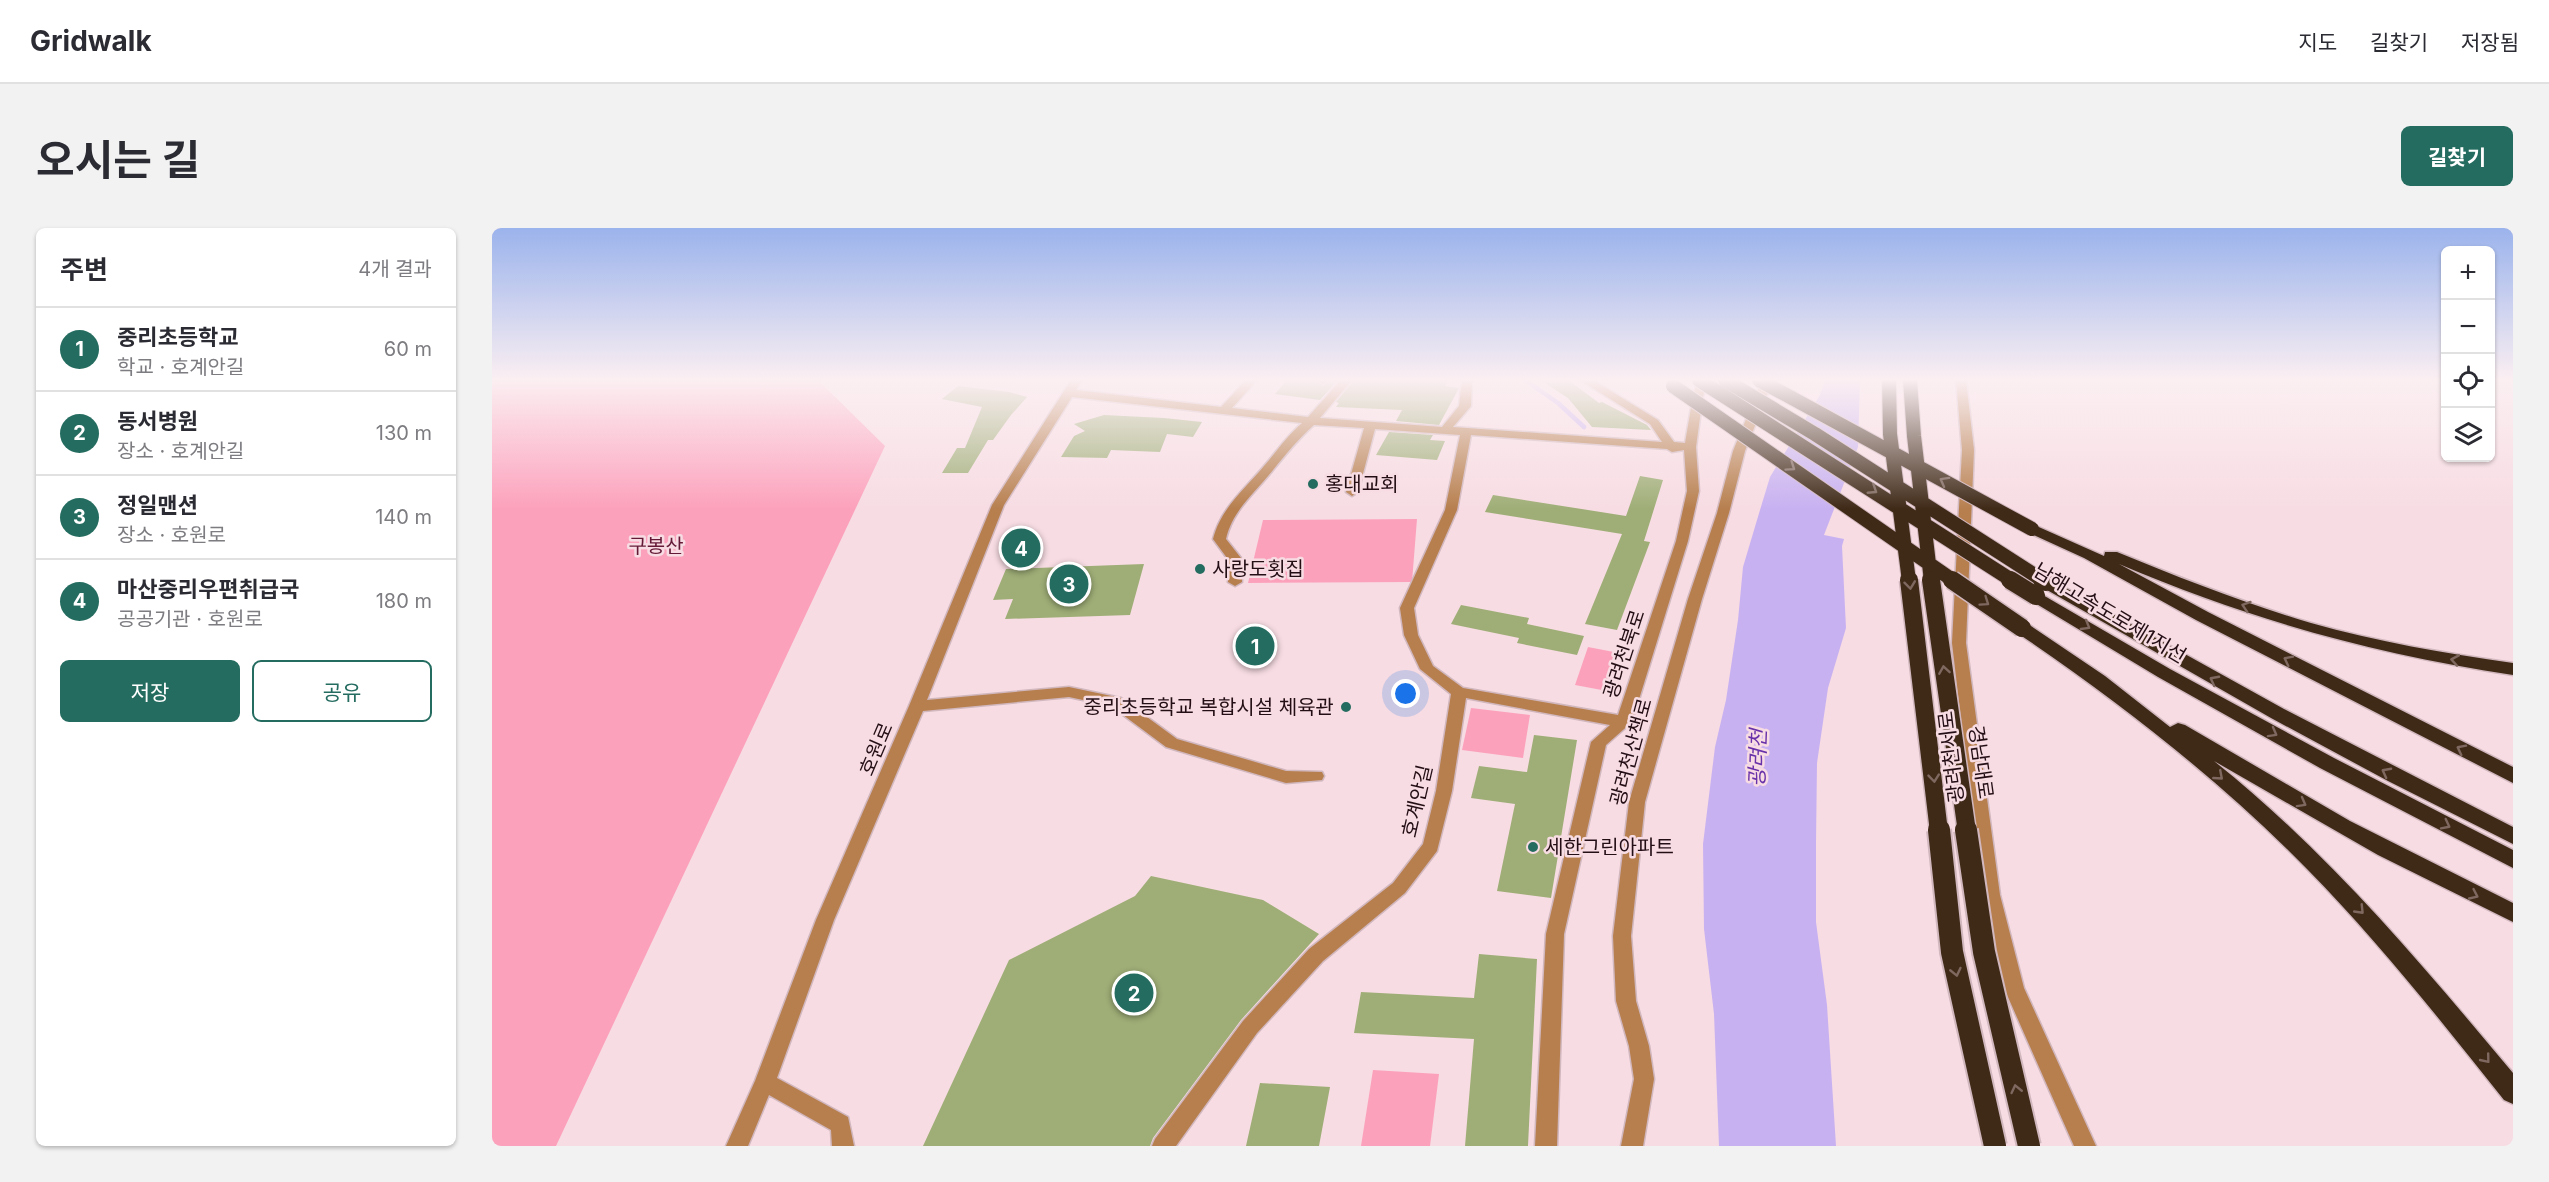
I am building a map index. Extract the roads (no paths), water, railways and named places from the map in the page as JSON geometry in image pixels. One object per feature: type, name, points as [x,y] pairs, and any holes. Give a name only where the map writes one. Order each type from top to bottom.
[{"type":"highway","points":[[1726,423],[2090,675],[2205,747],[2303,804],[2464,890],[2513,913]]},
{"type":"highway","name":"남해고속도로제1지선","points":[[1769,423],[2041,589],[2426,793],[2513,836]]},
{"type":"highway","name":"남해고속도로제1지선","points":[[1796,423],[2164,673],[2327,763],[2513,860]]},
{"type":"highway","points":[[1837,423],[2032,529],[2090,555],[2202,616],[2513,776]]},
{"type":"highway","points":[[1890,423],[1933,771],[1952,952],[1995,1146]]},
{"type":"highway","name":"경남대로","points":[[1913,423],[1934,607],[1984,952],[2030,1146]]},
{"type":"highway","points":[[2032,529],[2083,543],[2178,583],[2310,627],[2373,644],[2513,669]]},
{"type":"highway","points":[[2090,675],[2200,760],[2284,833],[2383,933],[2513,1092]]},
{"type":"street","name":"호원로","points":[[737,1146],[765,1082],[825,920],[918,706],[998,505],[1051,423]]},
{"type":"street","points":[[1236,582],[1234,558],[1219,539],[1223,524],[1233,508],[1292,438],[1310,423]]},
{"type":"street","points":[[1323,423],[1466,431],[1672,448],[1690,447]]},
{"type":"street","points":[[1445,430],[1451,423]]},
{"type":"street","points":[[1655,423],[1672,448]]},
{"type":"street","name":"광려천북로","points":[[1546,1146],[1555,934],[1599,742],[1624,722],[1682,541],[1693,491],[1690,447],[1694,423]]},
{"type":"street","name":"광려천산책로","points":[[1632,1146],[1644,1079],[1639,1046],[1626,1001],[1622,936],[1637,802],[1695,599],[1723,513],[1739,451],[1751,423]]},
{"type":"street","name":"광려천서로","points":[[1965,423],[1968,450],[1959,643],[1991,895],[2014,988],[2085,1146]]},
{"type":"street","points":[[1352,492],[1370,426]]},
{"type":"street","points":[[1466,431],[1451,510],[1407,608],[1411,635],[1427,669],[1459,692],[1624,722]]},
{"type":"street","points":[[918,706],[1069,692],[1116,702],[1172,743],[1286,777],[1316,776]]},
{"type":"street","name":"호계안길","points":[[1163,1146],[1250,1027],[1316,955],[1399,888],[1431,846],[1444,791],[1459,692]]},
{"type":"street","points":[[765,1082],[841,1124],[843,1146]]},
{"type":"water","name":"광려천","points":[[1803,423],[1859,423],[1858,447],[1824,535],[1844,539],[1842,546],[1846,628],[1828,688],[1817,763],[1816,922],[1827,1005],[1836,1146],[1719,1146],[1714,1014],[1704,929],[1703,844],[1715,747],[1726,700],[1738,620],[1743,567],[1770,477]]},
{"type":"waterway","points":[[1579,423],[1584,427]]},
{"type":"place","name":"홍대교회","points":[[1313,484]]},
{"type":"place","name":"마산중리우편취급국","points":[[1021,548]]},
{"type":"place","name":"사랑도횟집","points":[[1200,569]]},
{"type":"place","name":"정일맨션","points":[[1069,584]]},
{"type":"place","name":"중리초등학교","points":[[1255,646]]},
{"type":"place","name":"중리초등학교 복합시설 체육관","points":[[1346,707]]},
{"type":"place","name":"세한그린아파트","points":[[1533,847]]},
{"type":"place","name":"동서병원","points":[[1134,993]]},
{"type":"park label","name":"구봉산","points":[[656,546]]}]
